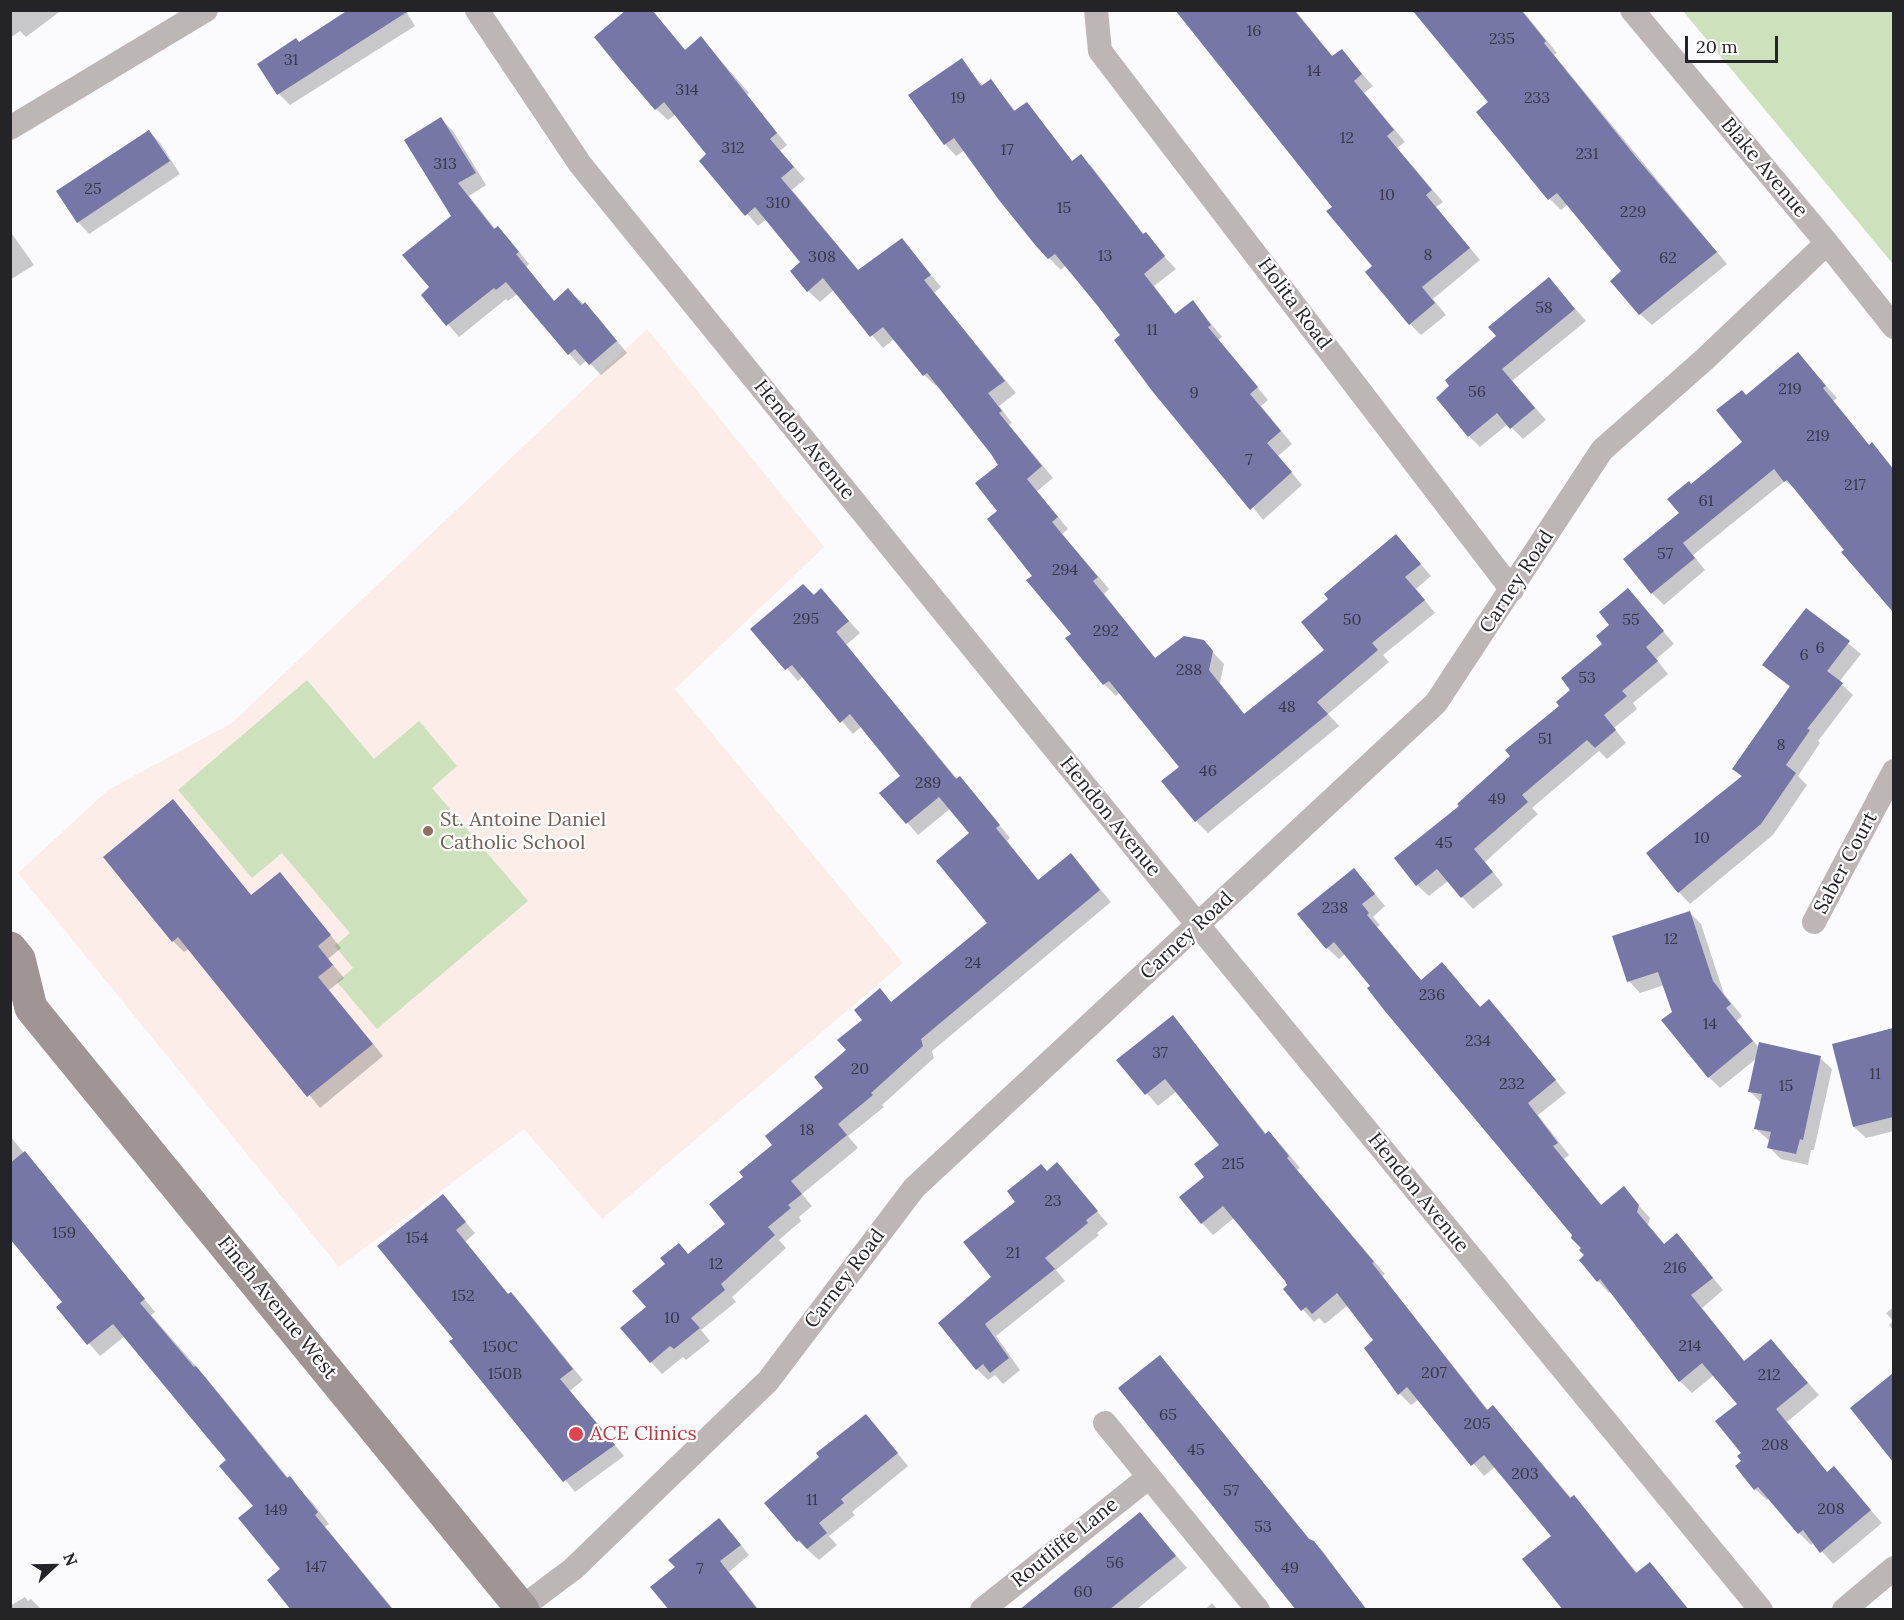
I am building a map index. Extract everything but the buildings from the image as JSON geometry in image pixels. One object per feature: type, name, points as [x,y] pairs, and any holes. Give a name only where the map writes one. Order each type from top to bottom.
[{"type":"main road","name":"Finch Avenue West","points":[[10,948],[19,959],[21,1003],[522,1609]]},
{"type":"street","points":[[10,128],[206,10]]},
{"type":"street","name":"Hendon Avenue","points":[[477,10],[580,164],[1198,925],[1761,1610]]},
{"type":"street","name":"Holita Road","points":[[1096,10],[1100,51],[1512,590]]},
{"type":"street","name":"Blake Avenue","points":[[1632,10],[1827,243],[1893,327]]},
{"type":"street","name":"Carney Road","points":[[522,1609],[583,1560],[768,1381],[914,1188],[1436,703],[1602,450],[1705,359],[1827,243]]},
{"type":"street","name":"Saber Court","points":[[1814,922],[1893,771]]},
{"type":"street","points":[[1105,1423],[1258,1610]]},
{"type":"street","name":"Routliffe Lane","points":[[982,1610],[1149,1477]]},
{"type":"street","points":[[1844,1610],[1893,1568]]},
{"type":"shaded area","name":"St. Antoine Daniel Catholic School","points":[[647,329],[824,547],[675,689],[903,963],[602,1219],[524,1129],[339,1267],[18,873],[108,790],[232,723]]},
{"type":"green space","points":[[1683,11],[1893,11],[1893,264]]},
{"type":"green space","points":[[307,680],[374,759],[419,721],[457,766],[432,788],[528,901],[377,1029],[337,982],[353,968],[335,946],[350,933],[282,853],[252,878],[178,790]]},
{"type":"place","name":"St. Antoine Daniel Catholic School","points":[[428,831]]},
{"type":"place","name":"ACE Clinics","points":[[576,1434]]}]
